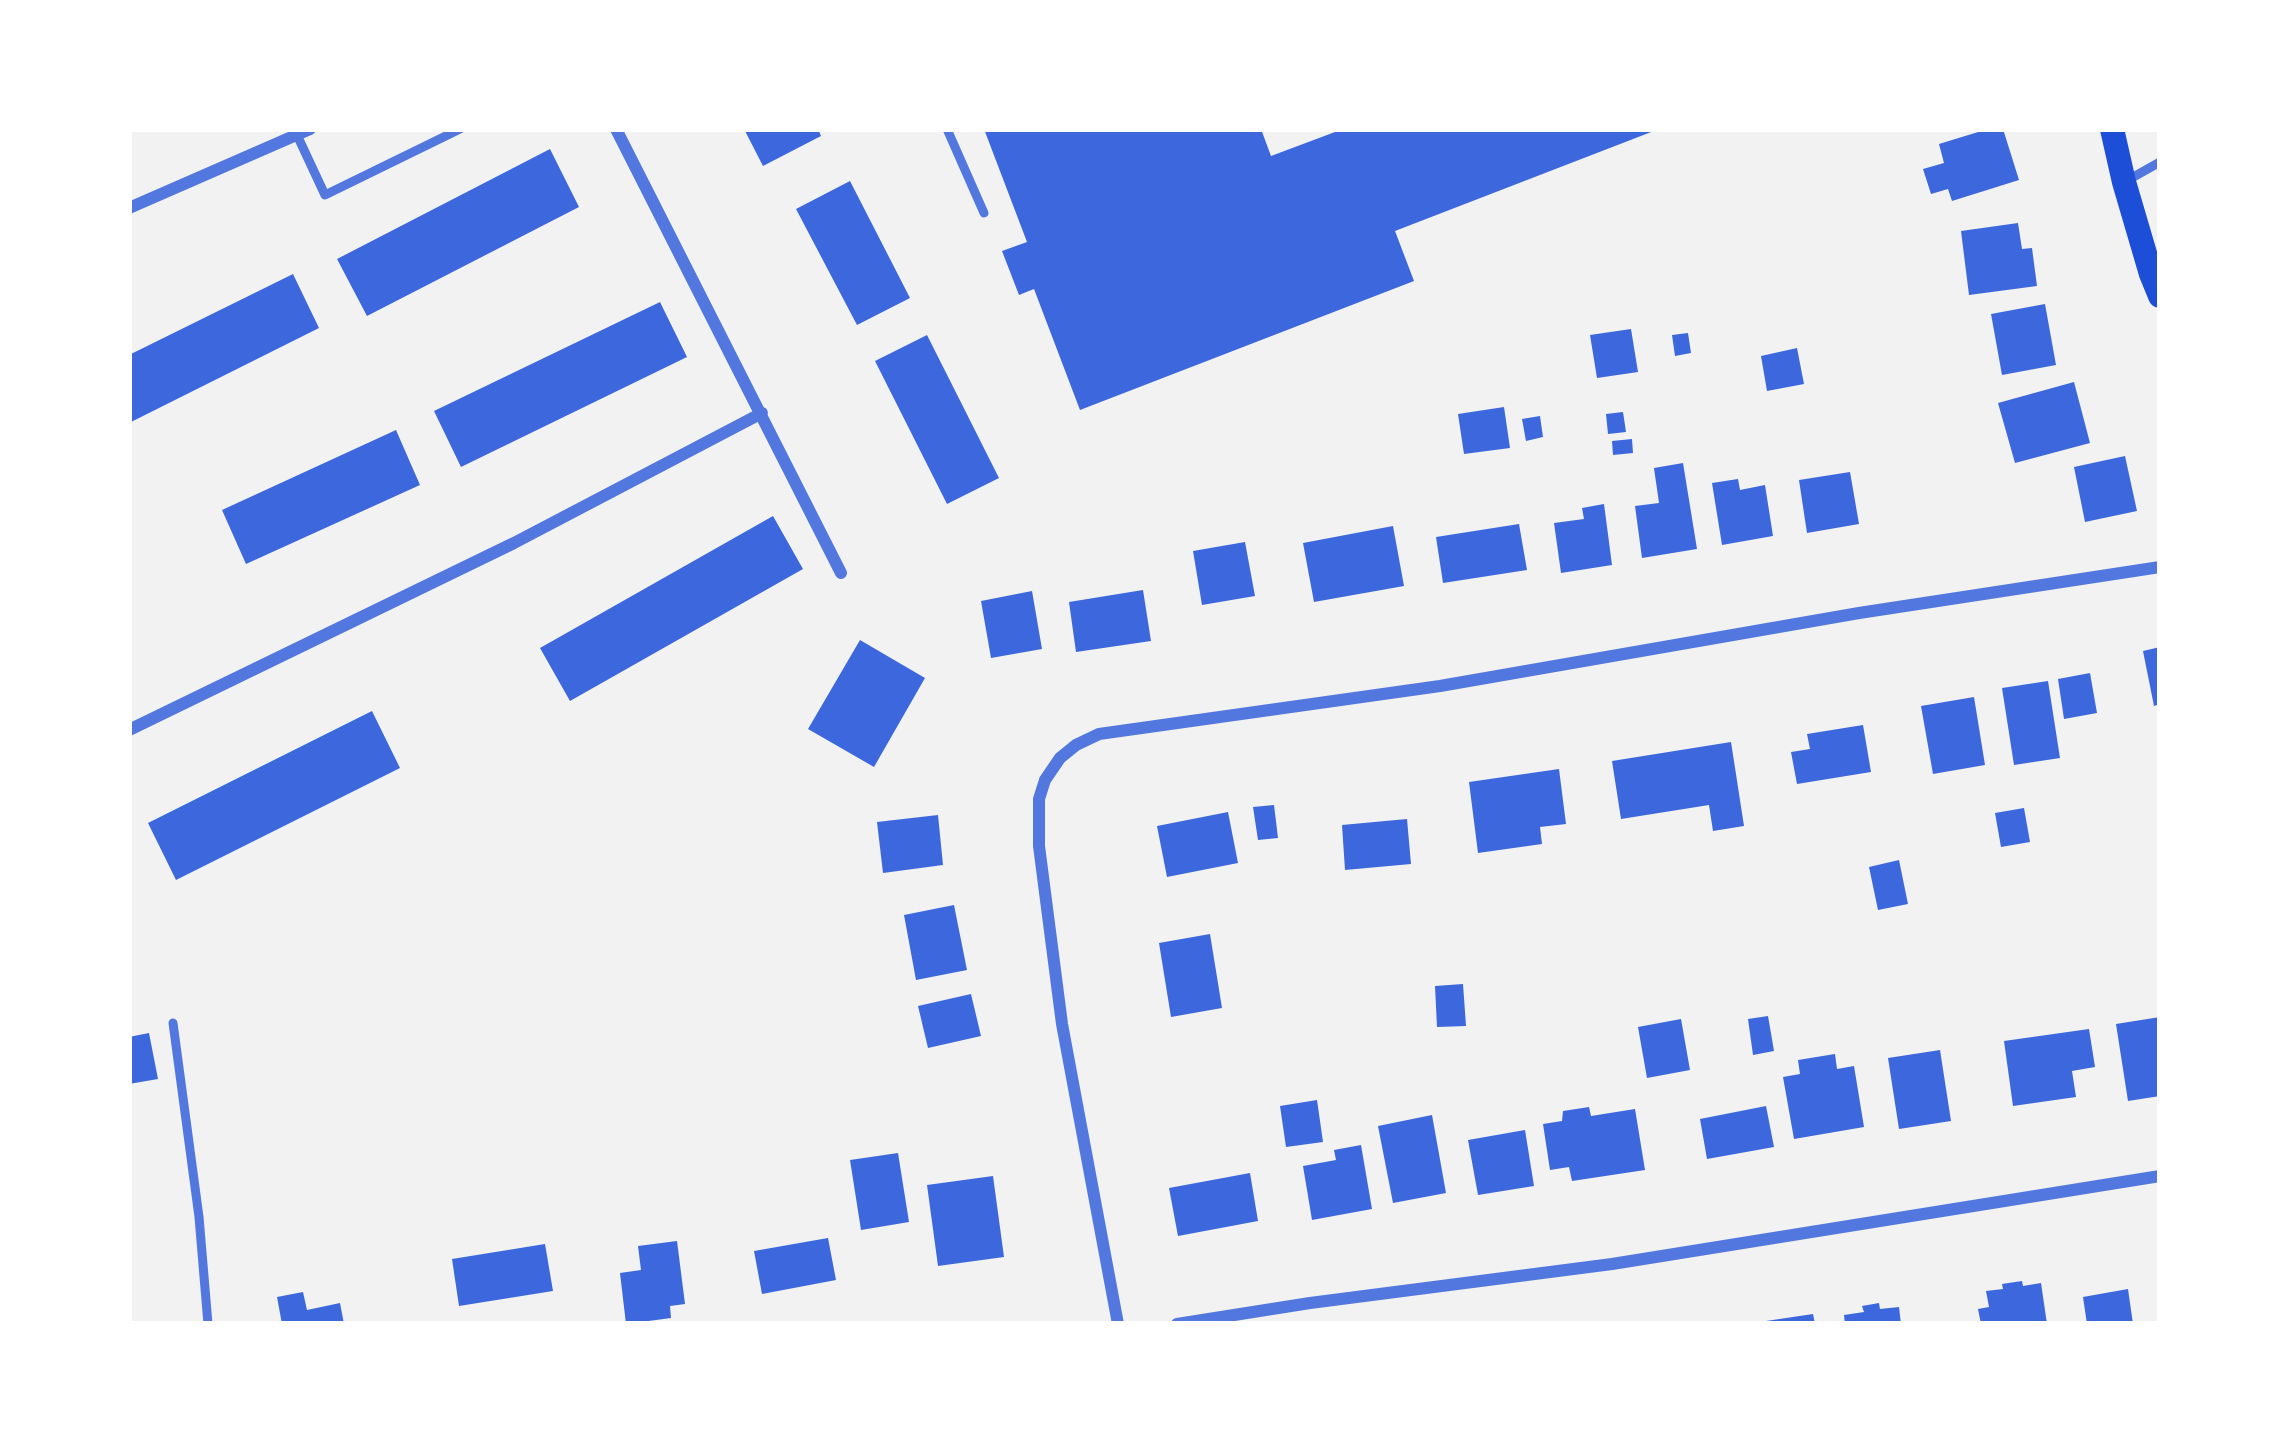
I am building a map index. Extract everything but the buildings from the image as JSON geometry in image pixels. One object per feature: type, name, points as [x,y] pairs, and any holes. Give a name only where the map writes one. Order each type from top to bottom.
[{"type":"main road","points":[[2112,129],[2160,296]]},
{"type":"street","points":[[616,129],[842,573]]},
{"type":"street","points":[[129,208],[303,132]]},
{"type":"street","points":[[129,730],[514,543],[762,413]]},
{"type":"street","points":[[1118,1324],[1062,1024],[1039,846],[1039,799],[1060,758],[1076,745],[1100,734],[1440,686],[1859,613],[2160,567]]},
{"type":"street","points":[[1177,1324],[1612,1264],[2160,1176]]},
{"type":"lane","points":[[303,132],[326,196],[460,129]]},
{"type":"lane","points":[[947,129],[984,213]]},
{"type":"lane","points":[[2124,182],[2160,162]]},
{"type":"lane","points":[[173,1023],[208,1324]]}]
